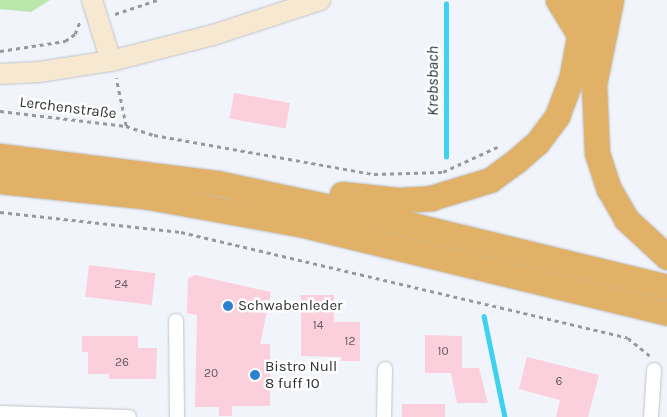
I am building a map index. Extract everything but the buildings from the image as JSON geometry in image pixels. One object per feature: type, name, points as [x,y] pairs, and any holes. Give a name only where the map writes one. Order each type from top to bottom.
[{"type":"highway","points":[[558,0],[580,36]]},
{"type":"highway","points":[[306,201],[335,193],[398,200],[431,198],[490,180],[536,143],[557,116],[571,80],[586,0]]},
{"type":"highway","points":[[612,0],[594,84],[597,153],[609,189],[626,219],[667,257]]},
{"type":"highway","points":[[0,156],[151,172],[306,201],[667,287]]},
{"type":"highway","points":[[0,181],[209,206],[382,242],[663,316]]},
{"type":"main road","points":[[0,74],[39,72],[111,61],[213,35],[320,0]]},
{"type":"main road","points":[[96,9],[111,61]]},
{"type":"street","points":[[176,321],[177,417]]},
{"type":"street","points":[[384,417],[385,369]]},
{"type":"street","points":[[651,417],[654,370]]},
{"type":"street","points":[[0,413],[129,417]]},
{"type":"path","points":[[0,51],[65,41],[75,34],[78,22],[96,9],[157,0]]},
{"type":"path","name":"Lerchenstraße","points":[[0,111],[126,126],[111,61]]},
{"type":"path","points":[[126,126],[154,135],[374,174],[443,172],[496,147]]},
{"type":"path","points":[[0,212],[181,232],[628,338],[650,353],[654,370]]},
{"type":"green space","points":[[0,0],[50,0],[31,12],[0,9]]},
{"type":"waterway","name":"Krebsbach","points":[[446,4],[446,157]]},
{"type":"waterway","name":"Krebsbach","points":[[484,316],[505,417]]},
{"type":"place","name":"Schwabenleder","points":[[228,306]]},
{"type":"place","name":"Bistro Null 8 fuff 10","points":[[255,375]]}]
